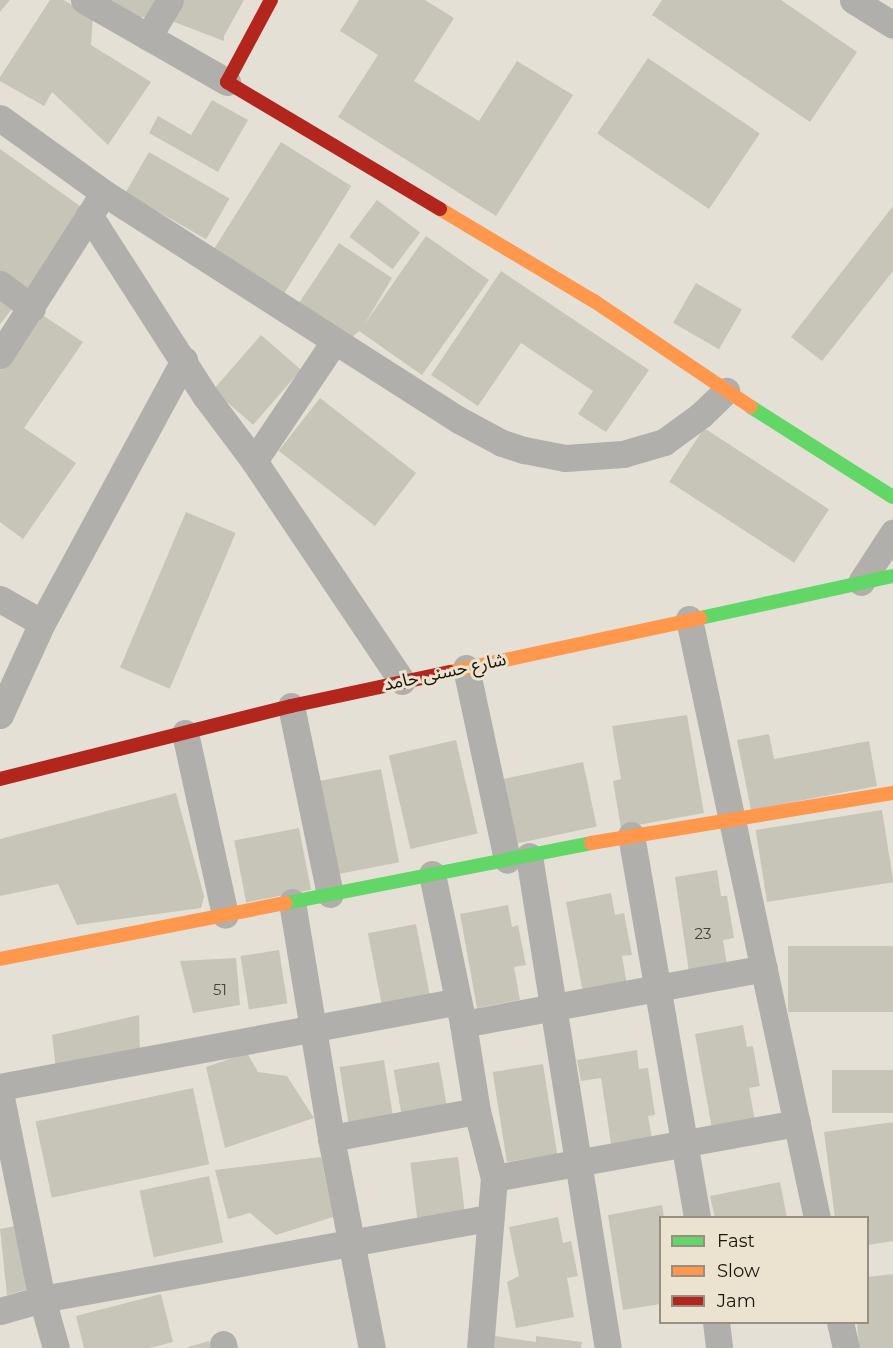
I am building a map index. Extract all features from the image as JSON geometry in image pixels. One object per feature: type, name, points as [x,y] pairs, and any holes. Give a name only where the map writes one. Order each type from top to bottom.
[{"type":"street","points":[[84,0],[594,301],[726,391],[893,497]]},
{"type":"street","points":[[148,37],[170,0]]},
{"type":"street","points":[[226,82],[271,0]]},
{"type":"street","points":[[853,0],[891,16]]},
{"type":"street","points":[[0,118],[96,204],[334,342],[481,434],[524,450],[565,458],[623,454],[664,442],[701,415],[726,391]]},
{"type":"street","points":[[0,355],[96,204]]},
{"type":"street","points":[[96,204],[206,397],[254,461],[402,681]]},
{"type":"street","points":[[0,284],[32,308]]},
{"type":"street","points":[[254,461],[334,342]]},
{"type":"street","points":[[0,715],[42,623],[184,360]]},
{"type":"street","points":[[861,582],[893,533]]},
{"type":"street","name":"شارع حسنى حامد","points":[[0,779],[291,706],[893,576]]},
{"type":"street","points":[[0,599],[42,623]]},
{"type":"street","points":[[689,619],[817,1216]]},
{"type":"street","points":[[466,668],[518,858],[554,1007],[608,1348]]},
{"type":"street","points":[[291,706],[330,894]]},
{"type":"street","points":[[184,732],[225,915]]},
{"type":"street","points":[[0,959],[631,835],[893,793]]},
{"type":"street","points":[[631,835],[698,1216]]},
{"type":"street","points":[[432,874],[477,1111],[494,1178],[480,1348]]},
{"type":"street","points":[[292,902],[332,1138],[372,1348]]},
{"type":"street","points":[[0,1088],[314,1028],[460,1012],[554,1007],[764,968]]},
{"type":"street","points":[[0,1094],[42,1299],[56,1348]]},
{"type":"street","points":[[332,1138],[477,1111]]},
{"type":"street","points":[[494,1178],[797,1123]]},
{"type":"street","points":[[0,1311],[42,1299],[491,1217]]},
{"type":"street","points":[[716,1324],[719,1348]]},
{"type":"street","points":[[840,1324],[846,1348]]},
{"type":"building","points":[[0,0],[10,0],[0,12]]},
{"type":"building","points":[[50,0],[63,0],[93,16],[91,45],[151,82],[108,145],[52,92],[44,106],[0,81],[0,77]]},
{"type":"building","points":[[101,0],[162,0],[154,16],[133,18]]},
{"type":"building","points":[[181,0],[244,0],[224,36],[224,41],[169,20]]},
{"type":"building","points":[[359,0],[425,0],[454,18],[414,81],[479,121],[517,61],[573,95],[496,216],[338,117],[378,55],[340,31]]},
{"type":"building","points":[[662,0],[781,0],[857,52],[810,122],[652,15]]},
{"type":"building","points":[[648,58],[760,133],[709,209],[597,133]]},
{"type":"building","points":[[212,100],[248,120],[218,172],[149,133],[158,116],[191,135]]},
{"type":"building","points":[[281,142],[351,186],[285,293],[214,249]]},
{"type":"building","points":[[0,149],[87,211],[28,293],[0,274]]},
{"type":"building","points":[[149,152],[230,198],[206,239],[126,193]]},
{"type":"building","points":[[377,200],[420,232],[392,269],[349,237]]},
{"type":"building","points":[[893,206],[893,271],[822,361],[791,337]]},
{"type":"building","points":[[426,236],[489,280],[422,375],[359,331],[351,338],[299,303],[339,243],[392,278],[364,325]]},
{"type":"building","points":[[501,271],[649,370],[606,432],[578,414],[593,391],[521,343],[478,406],[431,375]]},
{"type":"building","points":[[696,283],[742,310],[719,349],[673,323]]},
{"type":"building","points":[[0,290],[17,303],[0,324]]},
{"type":"building","points":[[38,312],[83,342],[24,428],[76,463],[23,539],[0,522],[0,370]]},
{"type":"building","points":[[261,335],[301,370],[253,425],[213,390]]},
{"type":"building","points":[[320,398],[416,473],[375,526],[279,451]]},
{"type":"building","points":[[704,428],[829,509],[794,563],[669,482]]},
{"type":"building","points":[[186,512],[236,533],[170,689],[120,668]]},
{"type":"building","points":[[687,715],[704,813],[621,828],[613,781],[621,779],[612,726]]},
{"type":"building","points":[[769,734],[774,759],[869,741],[877,786],[751,810],[737,740]]},
{"type":"building","points":[[456,740],[478,834],[410,849],[389,756]]},
{"type":"building","points":[[583,762],[597,827],[515,844],[501,779]]},
{"type":"building","points":[[381,769],[399,862],[332,875],[314,782]]},
{"type":"building","points":[[176,793],[204,896],[201,908],[77,925],[58,884],[0,896],[0,839]]},
{"type":"building","points":[[882,810],[893,882],[767,902],[756,830]]},
{"type":"building","points":[[299,828],[311,890],[246,902],[234,841]]},
{"type":"building","points":[[717,870],[721,896],[727,896],[734,938],[723,940],[727,965],[689,972],[675,877]]},
{"type":"building","points":[[611,893],[615,915],[624,913],[632,955],[622,956],[627,985],[583,993],[566,902]]},
{"type":"building","points":[[508,905],[512,927],[518,925],[526,965],[514,967],[520,1000],[477,1008],[460,914]]},
{"type":"building","points":[[416,924],[430,994],[381,1003],[368,933]]},
{"type":"building","points":[[788,946],[893,946],[893,1012],[788,1012]]},
{"type":"building","points":[[279,950],[287,1003],[249,1009],[240,956]]},
{"type":"building","points":[[236,958],[240,1005],[193,1013],[180,961]]},
{"type":"building","points":[[139,1015],[140,1053],[56,1069],[52,1035]]},
{"type":"building","points":[[743,1025],[747,1047],[753,1046],[760,1086],[749,1088],[755,1121],[712,1129],[695,1034]]},
{"type":"building","points":[[637,1050],[639,1069],[648,1068],[655,1115],[648,1116],[652,1138],[611,1144],[601,1078],[581,1081],[577,1060]]},
{"type":"building","points":[[247,1053],[258,1072],[287,1076],[314,1118],[225,1148],[206,1067]]},
{"type":"building","points":[[384,1060],[393,1115],[348,1122],[340,1067]]},
{"type":"building","points":[[439,1062],[447,1109],[402,1117],[394,1070]]},
{"type":"building","points":[[543,1064],[557,1154],[507,1162],[493,1072]]},
{"type":"building","points":[[832,1070],[893,1070],[893,1113],[832,1113]]},
{"type":"building","points":[[193,1088],[209,1164],[52,1198],[36,1121]]},
{"type":"building","points":[[893,1122],[893,1241],[869,1245],[869,1216],[835,1216],[824,1132]]},
{"type":"building","points":[[321,1157],[333,1217],[276,1235],[250,1213],[228,1219],[215,1170]]},
{"type":"building","points":[[458,1157],[465,1217],[418,1222],[410,1163]]},
{"type":"building","points":[[209,1176],[223,1243],[154,1257],[140,1191]]},
{"type":"building","points":[[780,1182],[787,1216],[715,1216],[710,1196]]},
{"type":"building","points":[[662,1205],[664,1216],[659,1216],[659,1304],[623,1310],[608,1215]]},
{"type":"building","points":[[558,1217],[563,1243],[571,1241],[578,1276],[567,1278],[574,1317],[516,1328],[507,1282],[519,1276],[509,1227]]},
{"type":"building","points":[[20,1225],[32,1288],[7,1295],[0,1229]]},
{"type":"building","points":[[893,1274],[893,1348],[859,1348],[857,1324],[869,1324],[869,1277]]},
{"type":"building","points":[[161,1294],[173,1342],[150,1348],[84,1348],[76,1316]]},
{"type":"building","points":[[495,1336],[536,1342],[536,1336],[582,1342],[581,1348],[493,1348]]},
{"type":"building","points":[[209,1341],[211,1348],[188,1348],[188,1347]]},
{"type":"traffic: fast","points":[[751,407],[893,497]]},
{"type":"traffic: fast","points":[[700,618],[893,576]]},
{"type":"traffic: fast","points":[[286,903],[591,843]]},
{"type":"traffic: slow","points":[[440,209],[594,301],[751,407]]},
{"type":"traffic: slow","points":[[449,672],[700,618]]},
{"type":"traffic: slow","points":[[591,843],[893,793]]},
{"type":"traffic: slow","points":[[0,959],[286,903]]},
{"type":"traffic: jam","points":[[271,0],[227,82],[440,209]]},
{"type":"traffic: jam","points":[[0,779],[291,706],[449,672]]}]
